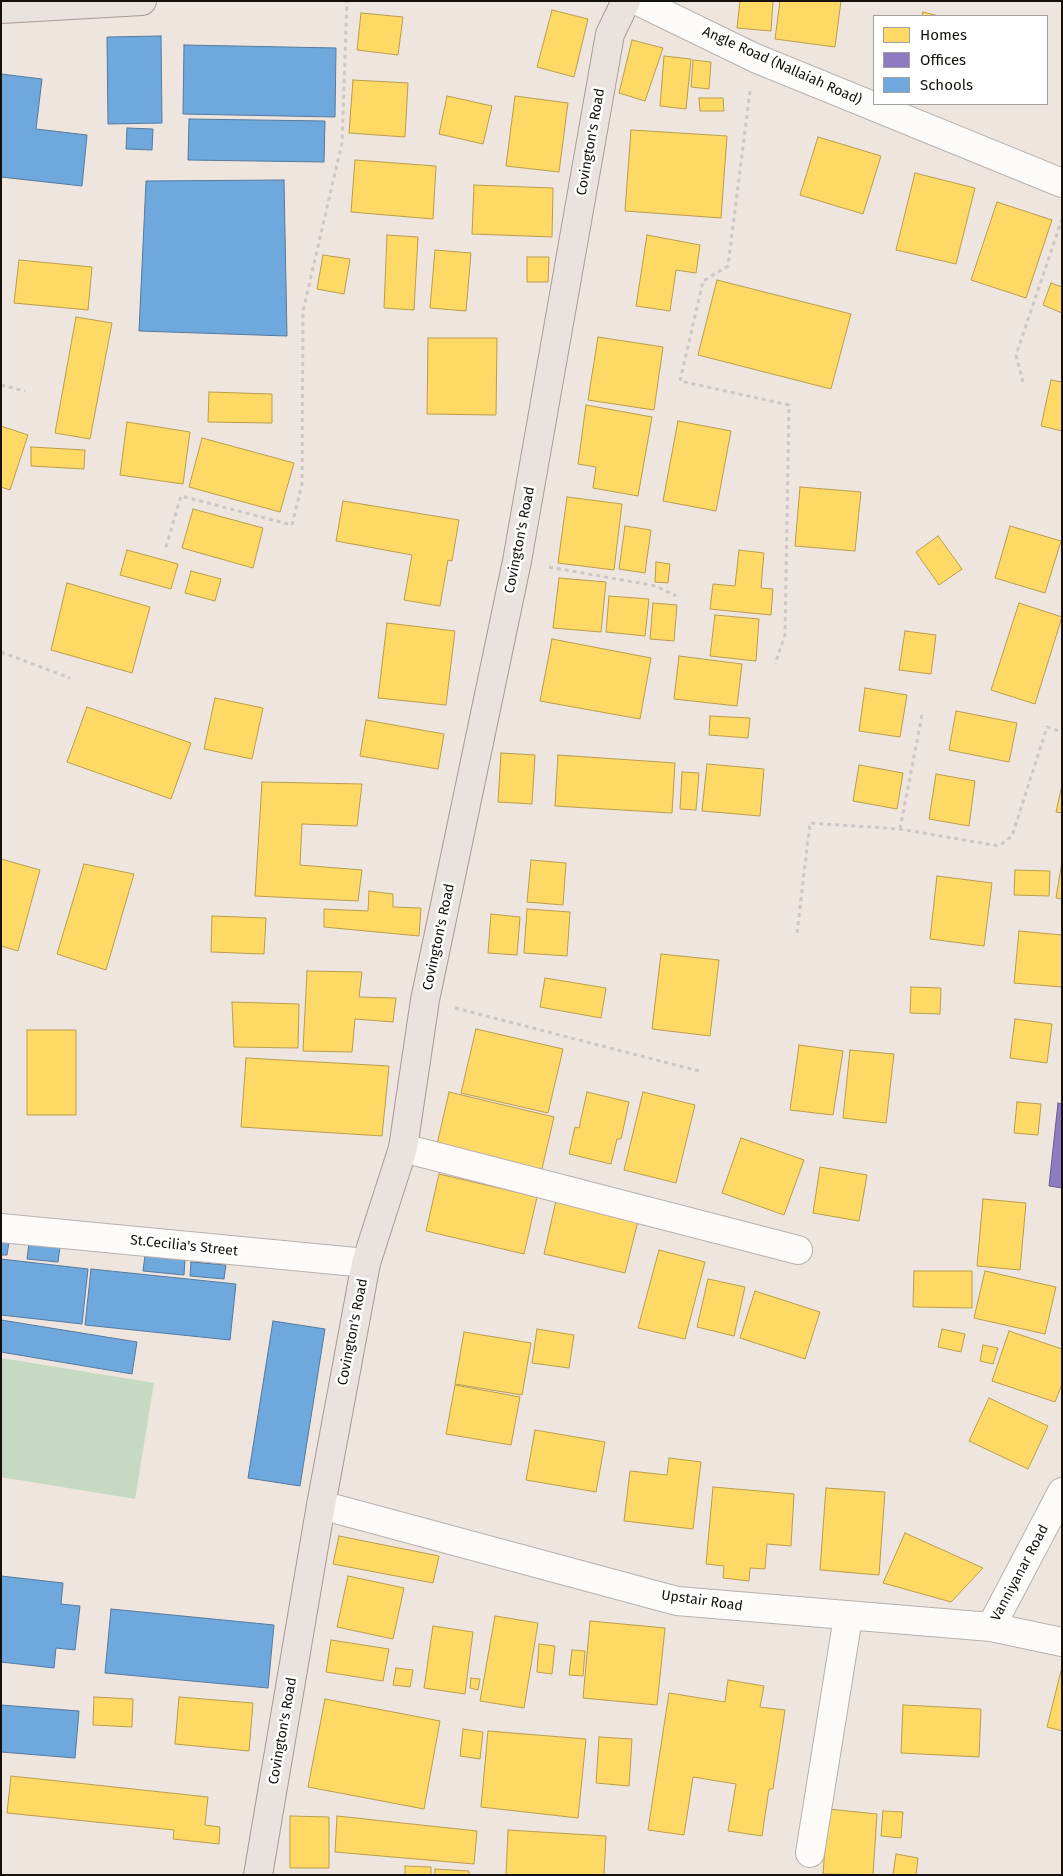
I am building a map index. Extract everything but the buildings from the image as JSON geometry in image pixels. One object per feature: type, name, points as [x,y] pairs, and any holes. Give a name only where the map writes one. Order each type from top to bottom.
[{"type":"main road","points":[[1,9],[142,1]]},
{"type":"main road","name":"Covington's Road","points":[[258,1875],[321,1505],[366,1263],[403,1148],[425,1000],[516,561],[610,34],[626,1]]},
{"type":"street","name":"Angle Road (Nallaiah Road)","points":[[643,1],[754,58],[1062,183]]},
{"type":"street","points":[[403,1148],[798,1250]]},
{"type":"street","name":"St.Cecilia's Street","points":[[1,1228],[366,1263]]},
{"type":"street","name":"Vanniyanar Road","points":[[991,1627],[1062,1492]]},
{"type":"street","name":"Upstair Road","points":[[321,1505],[677,1601],[848,1617],[991,1627],[1062,1642]]},
{"type":"street","points":[[810,1853],[848,1617]]},
{"type":"path","points":[[166,547],[181,496],[292,525],[302,484],[303,311],[342,144],[347,1]]},
{"type":"path","points":[[754,58],[728,266],[703,281],[680,381],[789,405],[785,635],[775,664]]},
{"type":"path","points":[[1023,382],[1016,355],[1062,219]]},
{"type":"path","points":[[1,385],[24,391]]},
{"type":"path","points":[[516,561],[656,586],[676,596]]},
{"type":"path","points":[[1,652],[70,678]]},
{"type":"path","points":[[900,829],[922,715]]},
{"type":"path","points":[[798,933],[810,823],[900,829],[999,846],[1012,836],[1047,728],[1062,732]]},
{"type":"path","points":[[425,1000],[699,1071]]},
{"type":"green space","points":[[1,1358],[154,1383],[135,1499],[1,1477]]}]
